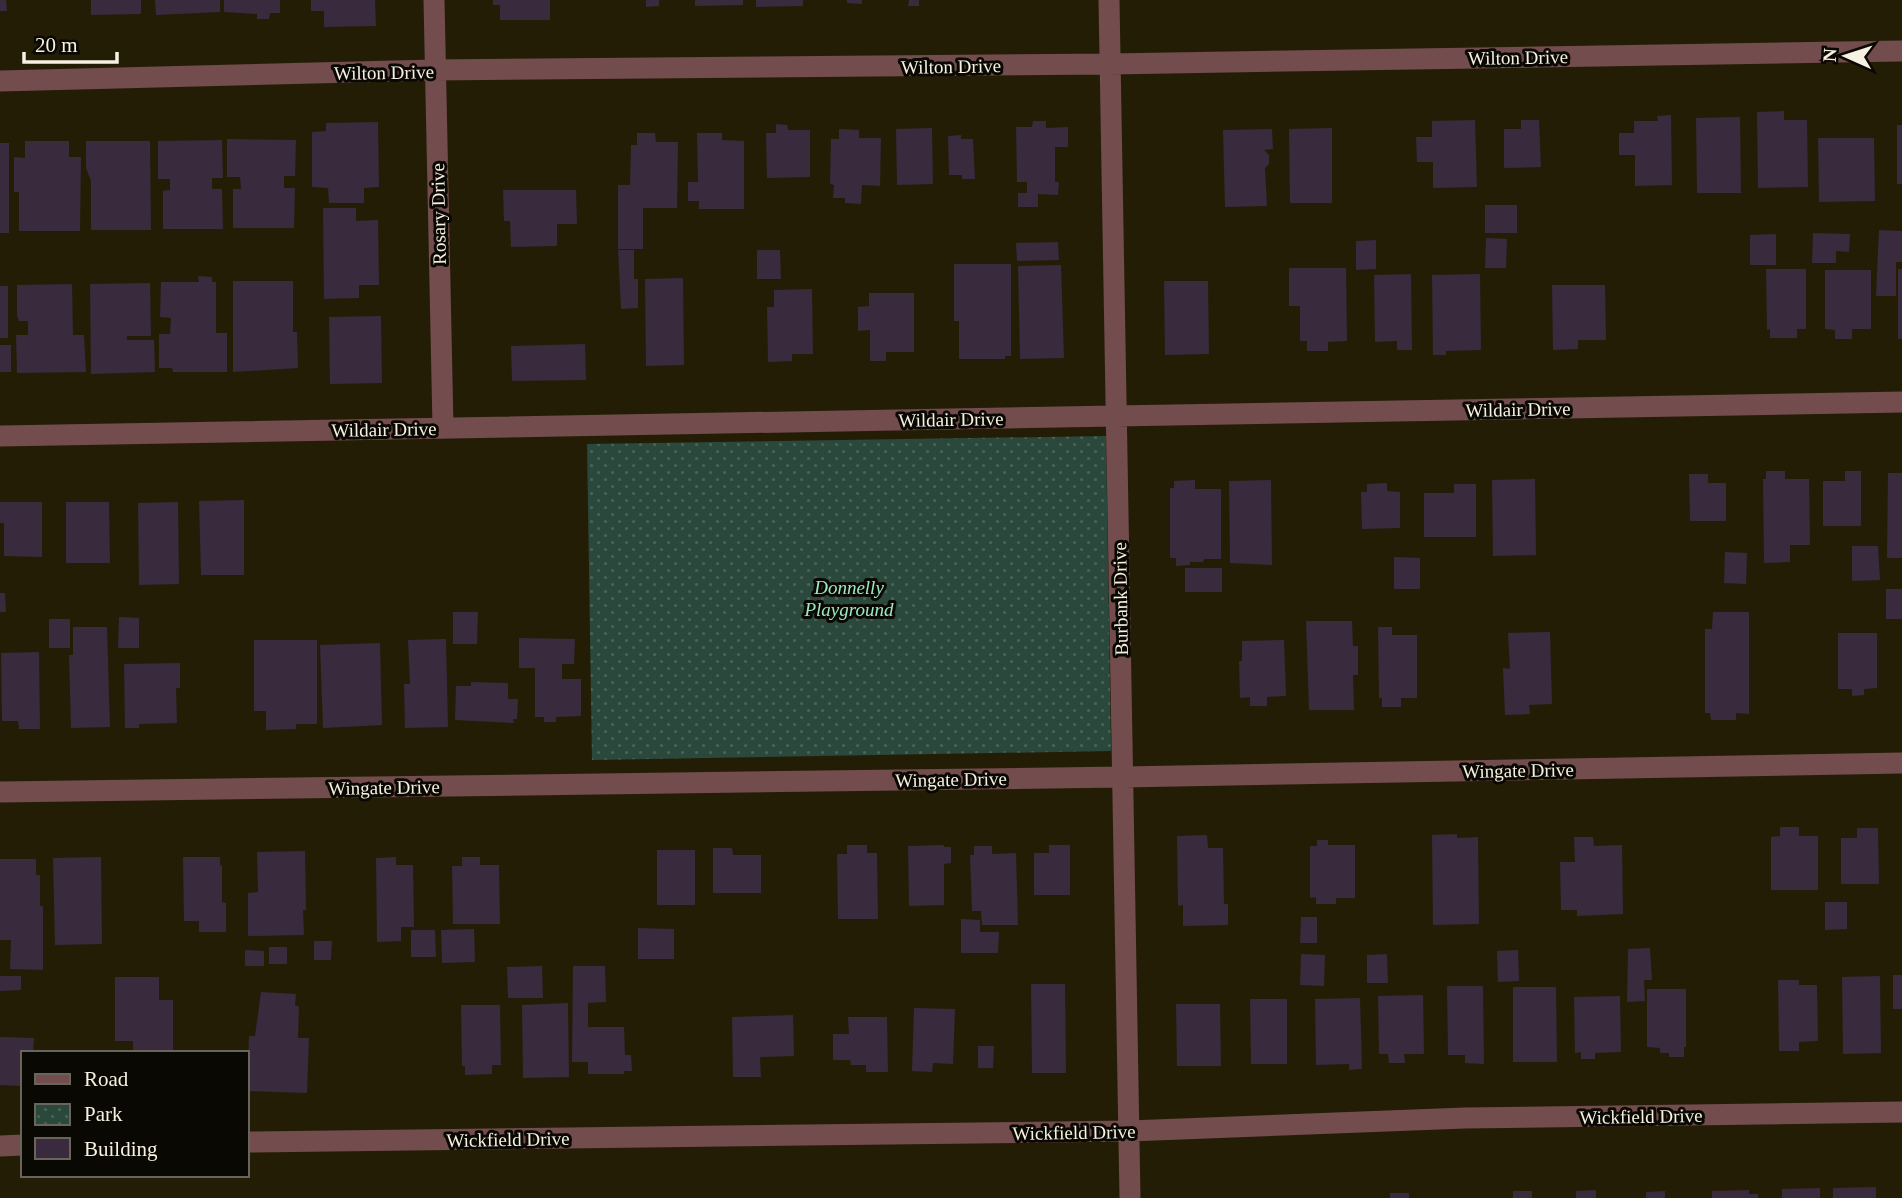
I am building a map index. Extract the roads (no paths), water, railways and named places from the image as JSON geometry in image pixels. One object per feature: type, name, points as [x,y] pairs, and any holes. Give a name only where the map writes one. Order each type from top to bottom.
[{"type":"street","name":"Rosary Drive","points":[[434,0],[443,428]]},
{"type":"street","name":"Burbank Drive","points":[[1109,0],[1130,1198]]},
{"type":"street","name":"Wilton Drive","points":[[0,81],[434,70],[1110,64],[1902,51]]},
{"type":"street","name":"Wildair Drive","points":[[0,436],[1902,402]]},
{"type":"street","name":"Wingate Drive","points":[[0,792],[1123,777],[1902,763]]},
{"type":"street","name":"Wickfield Drive","points":[[248,1142],[1129,1131],[1465,1118],[1902,1112]]},
{"type":"street","points":[[0,1146],[21,1145]]},
{"type":"park label","name":"Donnelly Playground","points":[[849,598]]}]
